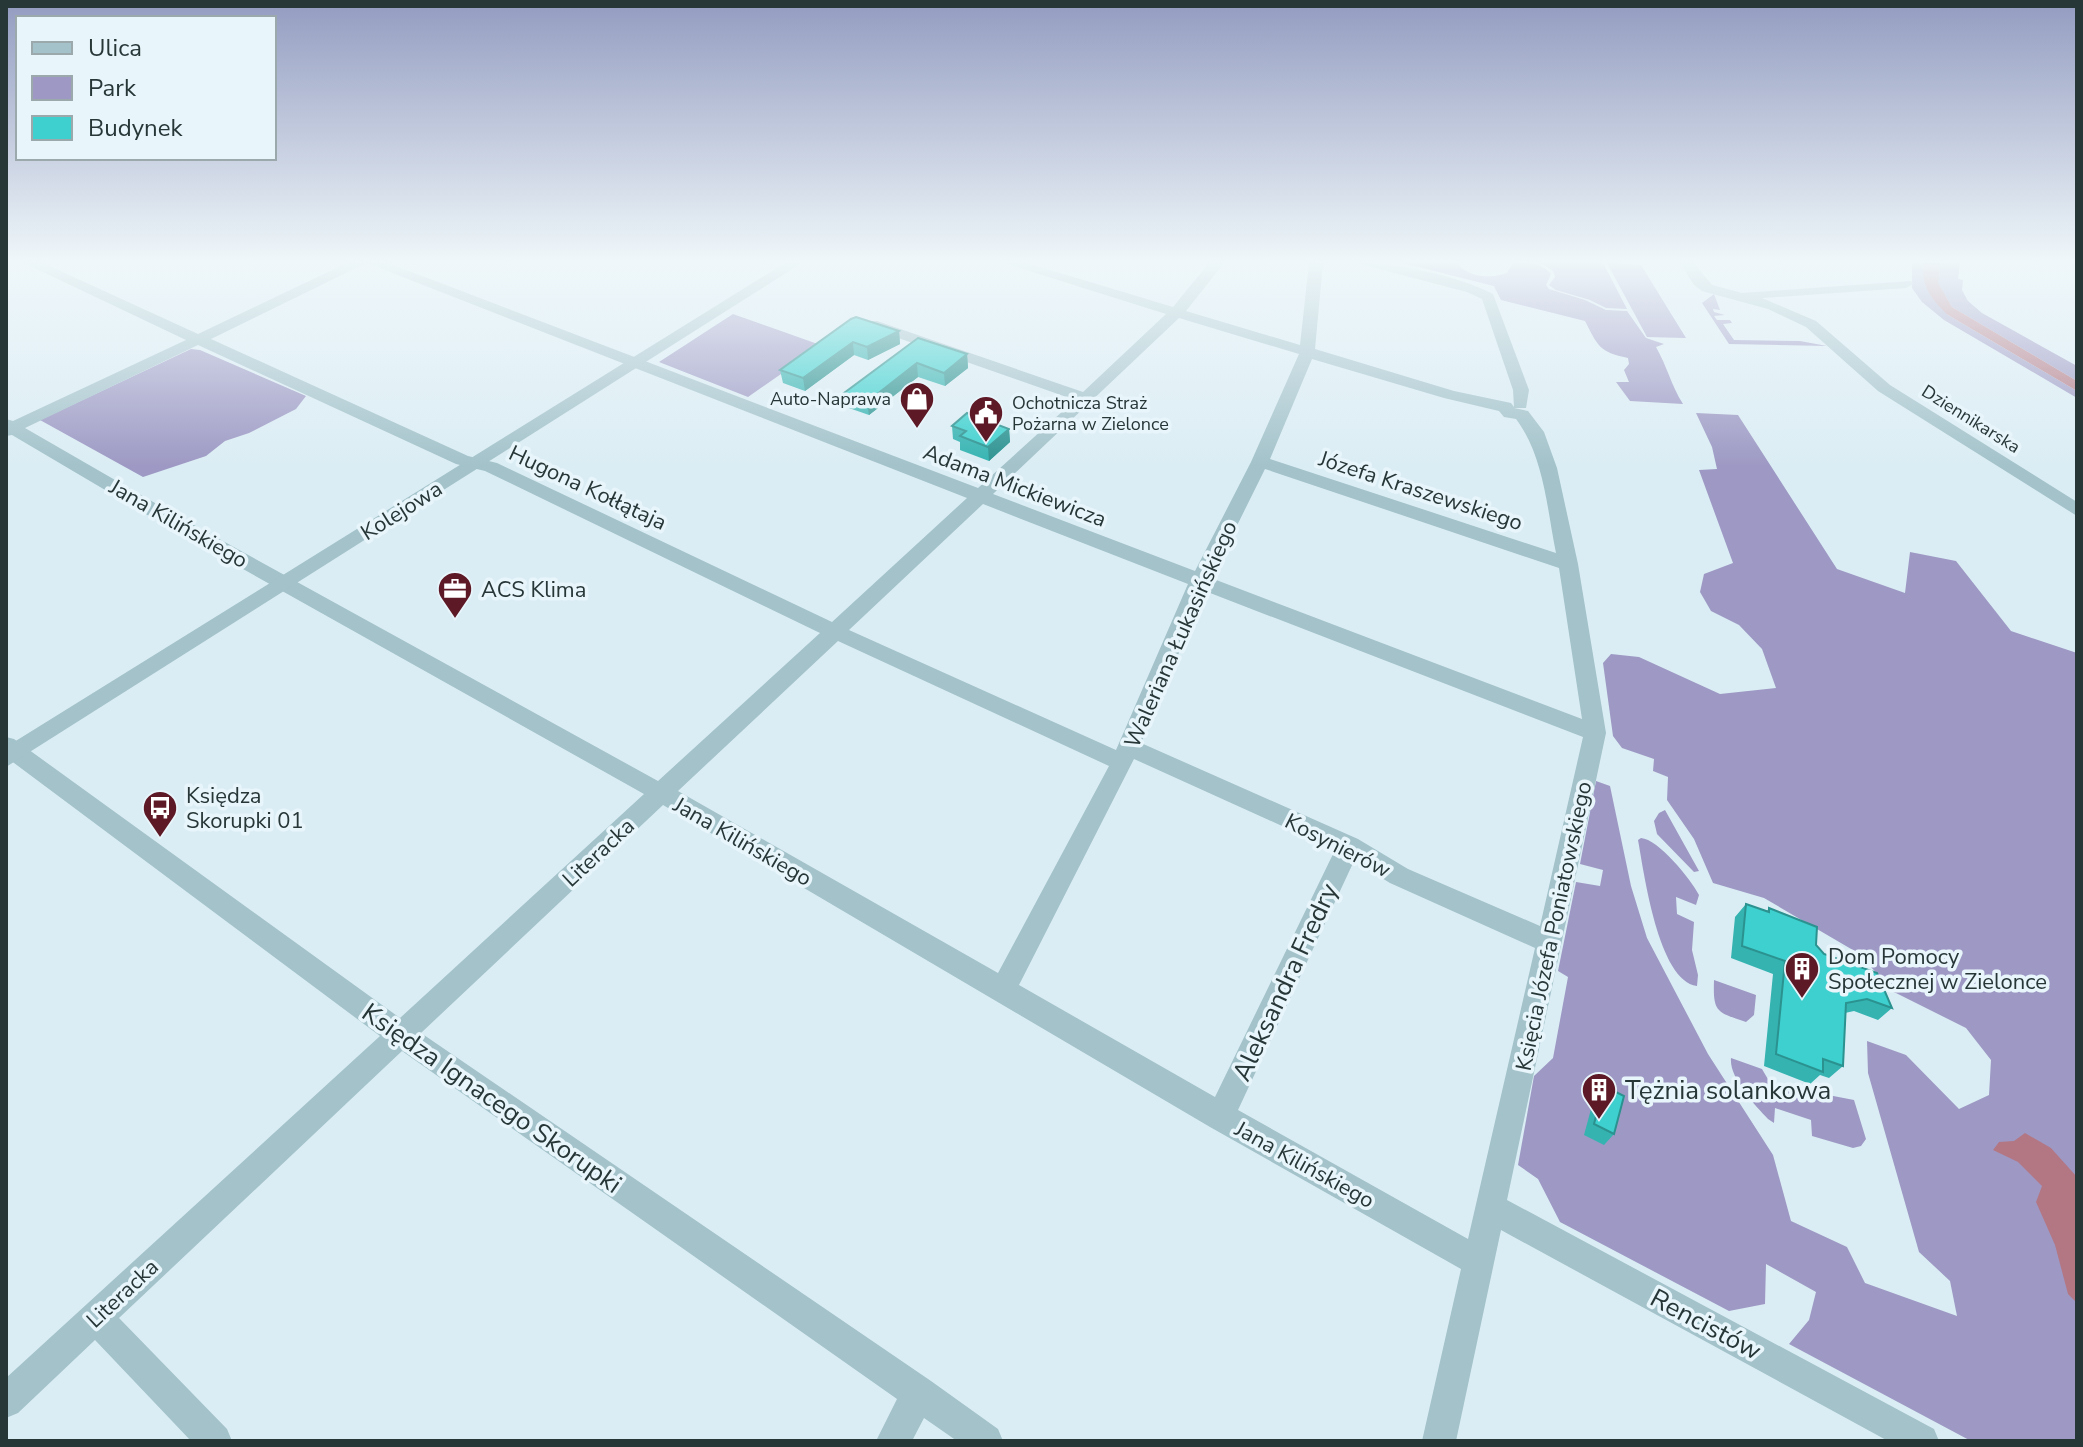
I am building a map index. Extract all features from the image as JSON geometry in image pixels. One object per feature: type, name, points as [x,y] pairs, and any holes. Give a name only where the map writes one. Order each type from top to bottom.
[{"type":"street","name":"Hugona Kołłątaja","points":[[177,331],[462,460],[491,467],[833,630],[1125,754]]},
{"type":"street","points":[[8,428],[218,331]]},
{"type":"street","name":"Adama Mickiewicza","points":[[550,331],[1595,733]]},
{"type":"street","name":"Kolejowa","points":[[9,751],[687,331]]},
{"type":"street","points":[[893,331],[1086,398]]},
{"type":"street","name":"Literacka","points":[[6,1401],[1157,331]]},
{"type":"street","points":[[1233,331],[1450,395],[1515,409]]},
{"type":"street","name":"Waleriana Łukasińskiego","points":[[1002,991],[1125,754],[1199,582],[1260,462],[1307,353],[1309,331]]},
{"type":"street","name":"Księcia Józefa Poniatowskiego","points":[[1439,1441],[1595,733],[1568,564],[1542,444],[1533,427],[1515,409],[1521,390],[1500,331]]},
{"type":"street","name":"Dziennikarska","points":[[1818,331],[1884,388],[2077,510]]},
{"type":"street","name":"Jana Kilińskiego","points":[[8,428],[661,793],[1220,1117],[1479,1262]]},
{"type":"street","name":"Józefa Kraszewskiego","points":[[1260,462],[1568,564]]},
{"type":"street","name":"Księdza Ignacego Skorupki","points":[[9,751],[401,1034],[986,1441]]},
{"type":"street","name":"Kosynierów","points":[[1125,754],[1349,846],[1399,876],[1549,942]]},
{"type":"street","name":"Aleksandra Fredry","points":[[1220,1117],[1349,846]]},
{"type":"street","name":"Rencistów","points":[[1491,1208],[1922,1441]]},
{"type":"street","points":[[96,1317],[215,1441]]},
{"type":"street","points":[[893,1441],[919,1393]]},
{"type":"green space","points":[[708,331],[780,331],[829,348],[788,377],[781,374],[748,397],[659,362]]},
{"type":"green space","points":[[1590,331],[1641,331],[1646,338],[1664,344],[1656,347],[1683,404],[1630,401],[1616,382],[1629,382],[1624,370],[1629,364],[1628,358],[1600,347]]},
{"type":"green space","points":[[1644,331],[1681,331],[1686,338],[1647,337]]},
{"type":"green space","points":[[1720,331],[1727,331],[1734,340],[1800,341],[1827,346],[1729,344]]},
{"type":"green space","points":[[1962,331],[1974,331],[2077,391],[2077,398]]},
{"type":"green space","points":[[1992,331],[2013,331],[2077,366],[2077,381]]},
{"type":"green space","points":[[191,349],[200,350],[306,396],[296,409],[249,433],[225,441],[206,456],[143,477],[40,420]]},
{"type":"green space","points":[[1696,413],[1738,415],[1837,569],[1905,593],[1910,552],[1956,561],[2011,631],[2077,653],[2077,1441],[1971,1441],[1789,1344],[1809,1320],[1816,1292],[1766,1264],[1765,1304],[1729,1311],[1560,1222],[1538,1179],[1518,1165],[1534,1076],[1553,1058],[1568,977],[1558,971],[1576,882],[1600,886],[1603,870],[1580,864],[1596,781],[1610,786],[1631,886],[1647,938],[1708,1054],[1773,1155],[1791,1221],[1847,1247],[1865,1283],[1957,1316],[1950,1281],[1919,1252],[1868,1073],[1867,1041],[1906,1055],[1959,1109],[1989,1095],[1991,1060],[1966,1028],[1894,992],[1858,953],[1764,898],[1713,883],[1694,839],[1667,800],[1668,777],[1653,771],[1654,759],[1622,748],[1613,736],[1603,663],[1611,654],[1639,657],[1720,694],[1776,688],[1762,649],[1739,625],[1711,611],[1700,592],[1704,574],[1733,563],[1699,470],[1717,469],[1712,447]]},
{"type":"green space","points":[[1665,810],[1699,871],[1694,872],[1657,834],[1654,821]]},
{"type":"green space","points":[[1641,838],[1665,852],[1699,895],[1696,905],[1676,897],[1677,914],[1694,922],[1692,950],[1698,975],[1697,986],[1684,980],[1672,966],[1663,946],[1644,876],[1638,840]]},
{"type":"green space","points":[[1714,980],[1756,995],[1754,1015],[1746,1022],[1722,1013],[1714,999]]},
{"type":"green space","points":[[1731,1058],[1762,1069],[1769,1081],[1817,1096],[1823,1094],[1854,1100],[1866,1139],[1861,1146],[1853,1148],[1812,1136],[1811,1120],[1775,1108],[1774,1123],[1744,1091],[1734,1074]]},
{"type":"shaded area","points":[[1974,331],[1992,331],[2077,381],[2077,391]]},
{"type":"shaded area","points":[[2025,1133],[2051,1148],[2077,1177],[2077,1303],[2068,1294],[2055,1245],[2036,1202],[2042,1186],[2018,1162],[1993,1150],[1999,1142],[2014,1141]]},
{"type":"building","points":[[835,331],[899,331],[867,347],[853,342],[803,378],[780,370]]},
{"type":"building","points":[[918,338],[967,354],[944,373],[917,363],[867,402],[844,393]]},
{"type":"building","points":[[967,413],[1009,429],[988,447],[960,436],[966,431],[952,426]]},
{"type":"building","name":"Dom Pomocy Społecznej w Zielonce","points":[[1746,904],[1769,912],[1769,908],[1817,927],[1816,945],[1824,954],[1877,973],[1892,1008],[1867,999],[1846,1003],[1843,1066],[1823,1059],[1823,1072],[1776,1054],[1785,961],[1742,946]]},
{"type":"building","points":[[1604,1086],[1624,1096],[1614,1134],[1594,1124]]},
{"type":"place","name":"Auto-Naprawa","points":[[917,430]]},
{"type":"place","name":"Ochotnicza Straż Pożarna w Zielonce","points":[[986,444]]},
{"type":"place","name":"ACS Klima","points":[[455,620]]},
{"type":"place","name":"Księdza Skorupki 01","points":[[160,839]]},
{"type":"place","name":"Dom Pomocy Społecznej w Zielonce","points":[[1802,1000]]},
{"type":"place","name":"Tężnia solankowa","points":[[1599,1121]]}]
